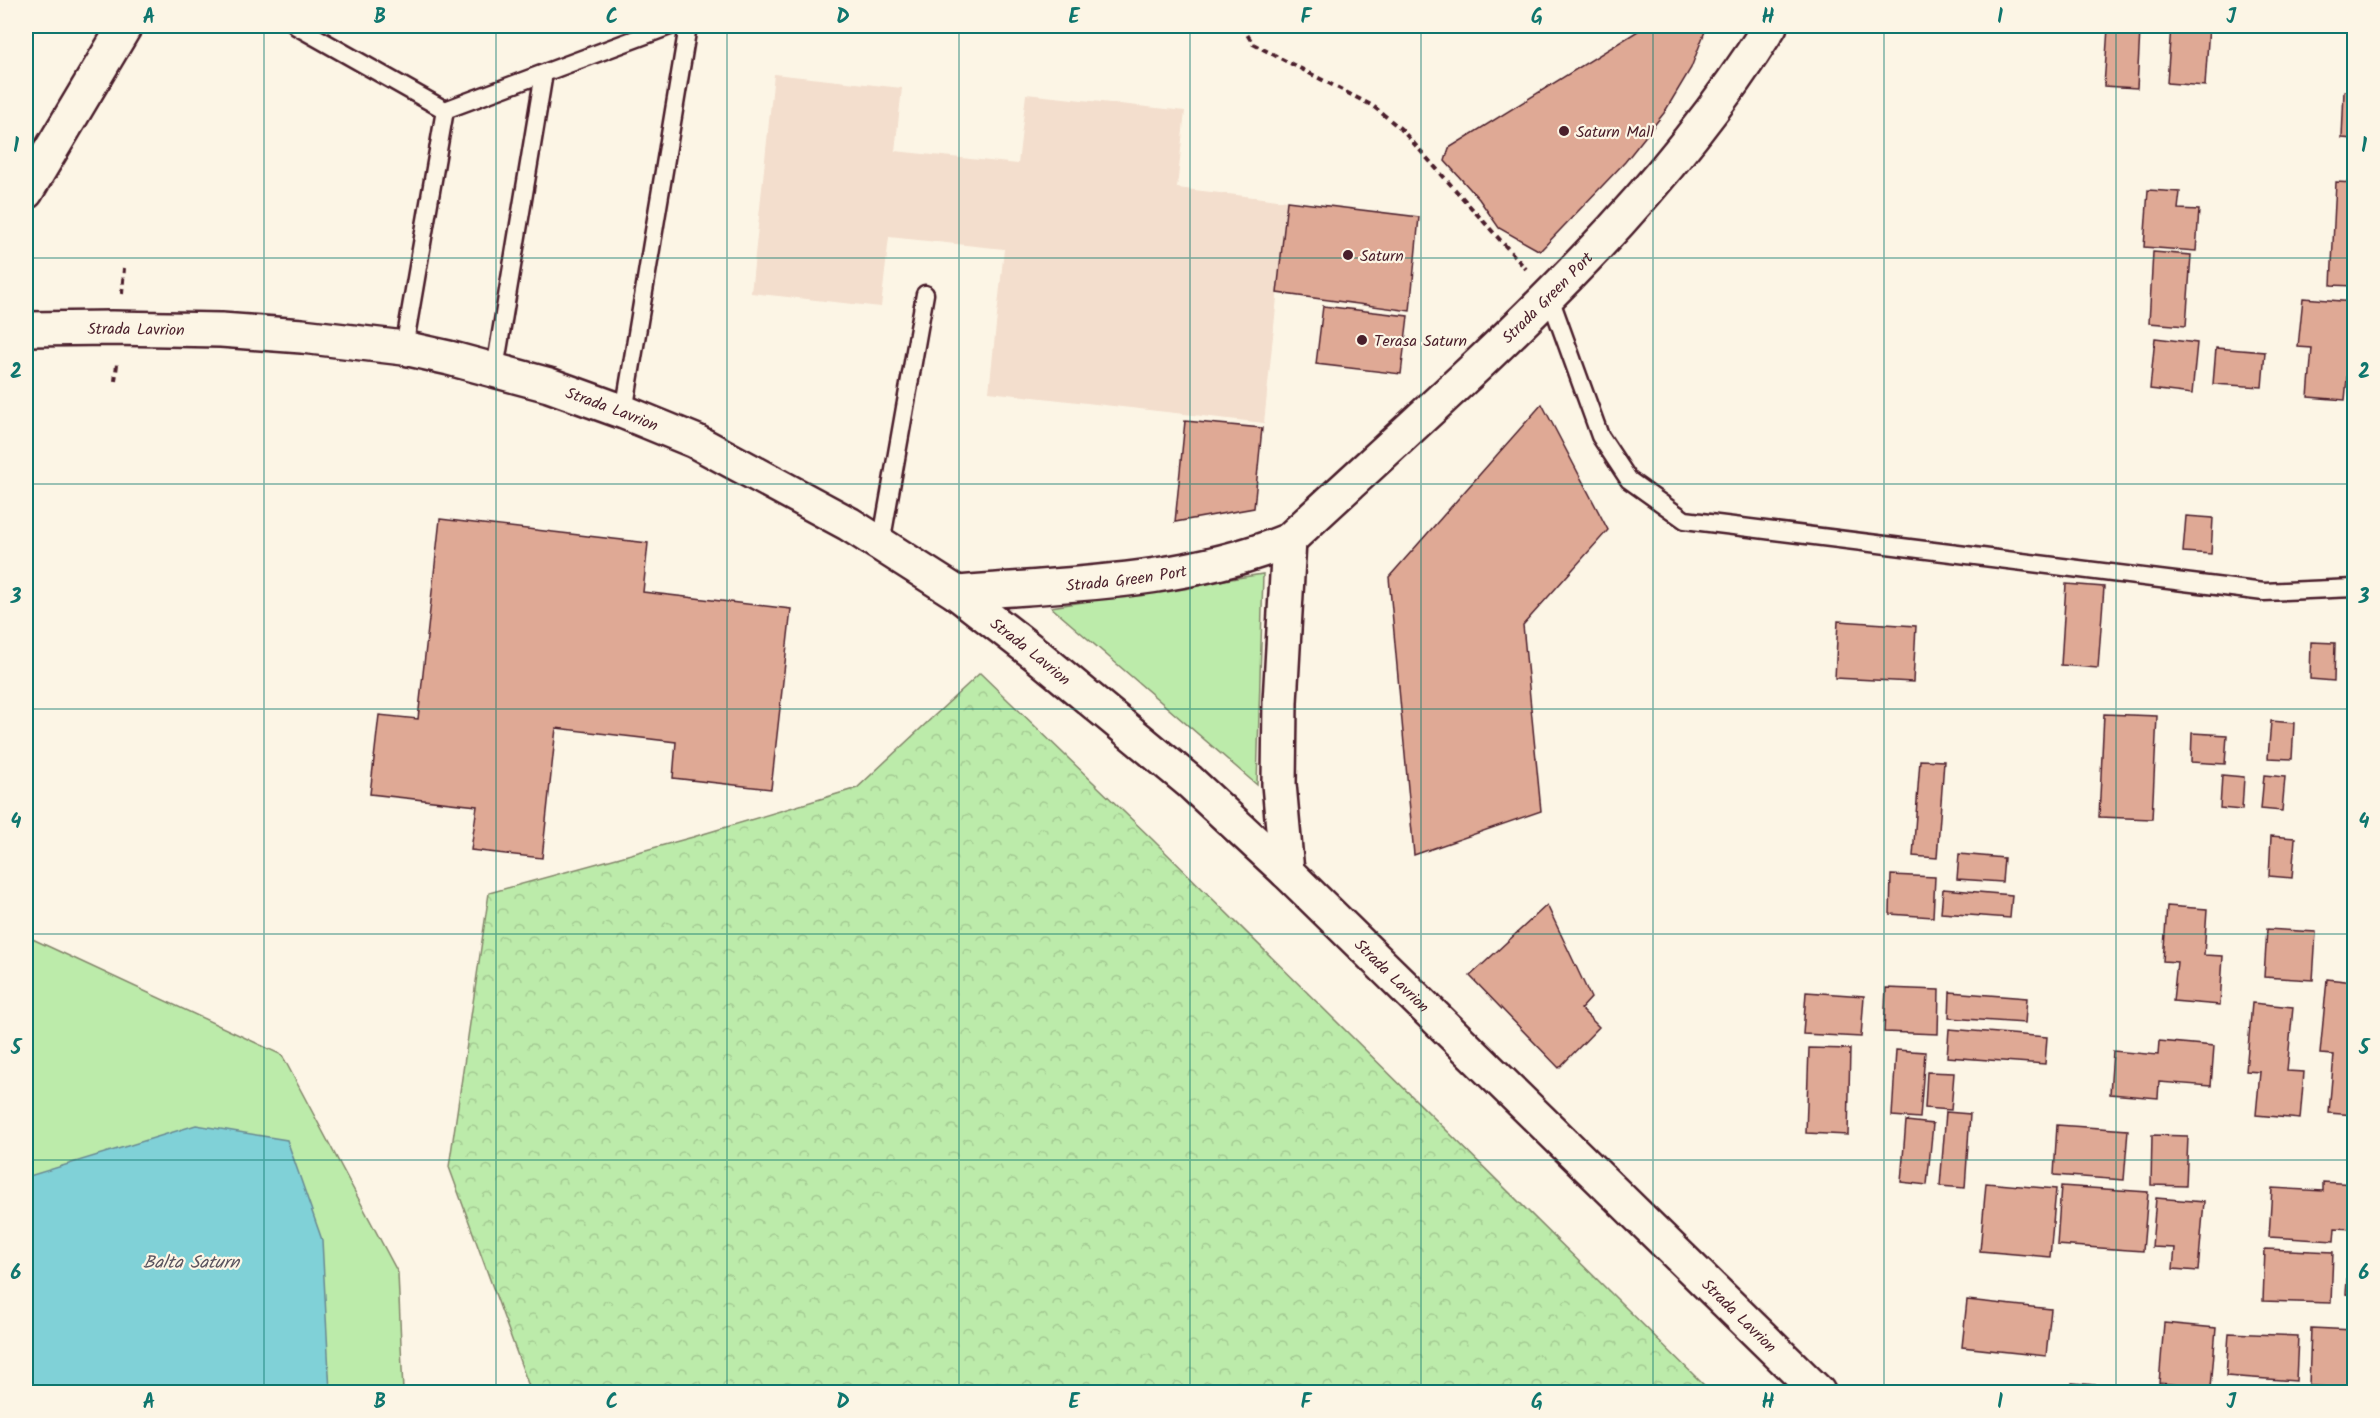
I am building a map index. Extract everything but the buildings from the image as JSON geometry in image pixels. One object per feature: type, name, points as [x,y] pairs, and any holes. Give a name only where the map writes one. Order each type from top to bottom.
[{"type":"main road","points":[[26,192],[126,26]]},
{"type":"main road","name":"Strada Green Port","points":[[957,593],[1089,583],[1205,567],[1253,555],[1289,540],[1550,295],[1645,194],[1745,66],[1770,26]]},
{"type":"main road","name":"Strada Lavrion","points":[[26,329],[220,330],[302,336],[404,348],[495,369],[549,385],[695,441],[782,487],[881,544],[957,593],[1038,656],[1180,773],[1287,872],[1818,1392]]},
{"type":"main road","points":[[1287,872],[1279,784],[1280,702],[1289,540]]},
{"type":"lane","points":[[296,26],[445,110],[670,26]]},
{"type":"lane","points":[[624,412],[688,26]]},
{"type":"lane","points":[[495,369],[544,73]]},
{"type":"lane","points":[[404,348],[445,110]]},
{"type":"lane","points":[[881,544],[925,294]]},
{"type":"lane","points":[[1550,295],[1600,436],[1629,480],[1685,520],[2264,592],[2355,588]]},
{"type":"path","points":[[1242,26],[1253,44],[1373,106],[1401,129],[1550,295]]},
{"type":"shaded area","points":[[774,74],[902,88],[895,151],[1018,164],[1026,94],[1185,111],[1177,188],[1287,201],[1264,423],[989,392],[1004,249],[889,237],[881,307],[751,293]]},
{"type":"green space","points":[[1263,574],[1257,785],[1051,607]]},
{"type":"green space","points":[[980,673],[1152,839],[1711,1392],[531,1392],[449,1167],[489,893],[693,837],[857,788]]},
{"type":"green space","points":[[26,936],[282,1055],[398,1273],[403,1392],[26,1392]]},
{"type":"water","name":"Balta Saturn","points":[[196,1125],[287,1140],[322,1240],[330,1392],[26,1392],[26,1177]]},
{"type":"place","name":"Saturn Mall","points":[[1564,131]]},
{"type":"place","name":"Saturn","points":[[1348,255]]},
{"type":"place","name":"Terasa Saturn","points":[[1362,340]]}]
